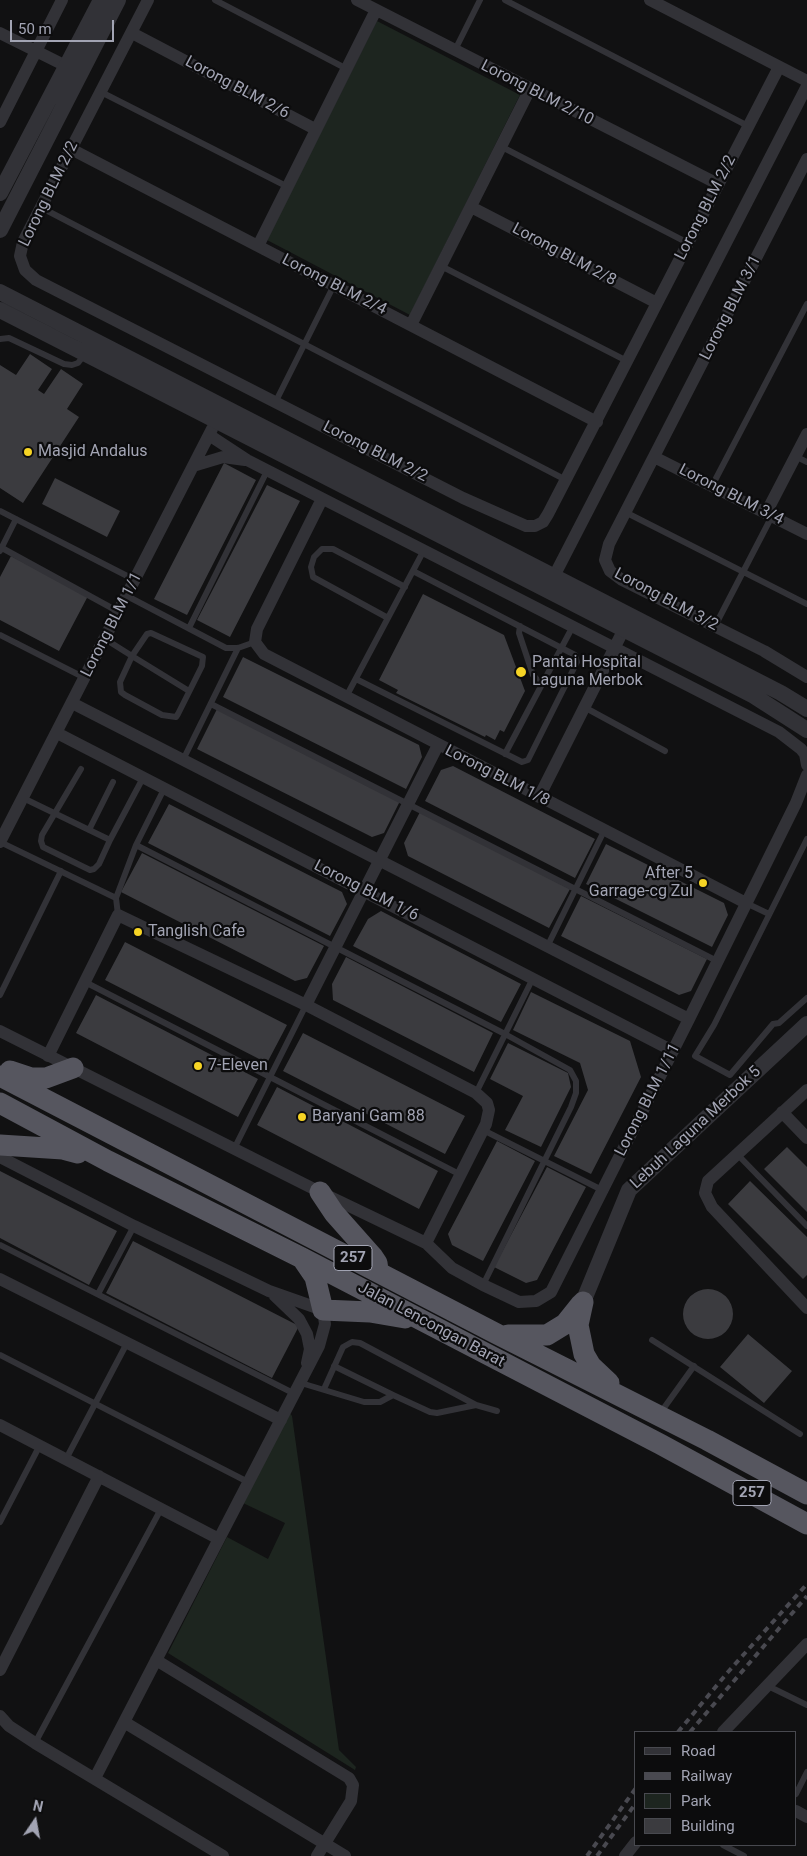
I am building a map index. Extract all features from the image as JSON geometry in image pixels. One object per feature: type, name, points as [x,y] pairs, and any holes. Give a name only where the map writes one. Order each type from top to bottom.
[{"type":"highway","points":[[0,1068],[31,1078],[56,1076],[73,1068]]},
{"type":"highway","name":"Jalan Lencongan Barat","points":[[0,1076],[378,1270],[497,1334],[707,1440],[807,1494]]},
{"type":"highway","name":"Jalan Lencongan Barat","points":[[0,1103],[108,1161],[429,1324],[807,1524]]},
{"type":"highway","points":[[0,1145],[63,1148],[108,1161]]},
{"type":"highway","points":[[320,1192],[334,1212],[373,1257],[377,1263],[378,1270]]},
{"type":"highway","points":[[302,1258],[316,1277],[323,1310],[395,1315],[429,1324]]},
{"type":"highway","points":[[497,1334],[530,1337],[547,1335],[565,1324],[583,1302]]},
{"type":"highway","points":[[583,1302],[578,1325],[584,1354],[591,1366],[624,1398]]},
{"type":"street","points":[[0,122],[62,0]]},
{"type":"street","points":[[0,230],[73,70],[101,0]]},
{"type":"street","points":[[0,193],[73,70],[118,0]]},
{"type":"street","name":"Lorong BLM 2/2","points":[[148,0],[40,207],[20,250],[21,263],[29,276],[517,524],[535,526],[543,522],[597,422],[779,67]]},
{"type":"street","name":"Lorong BLM 2/10","points":[[357,0],[718,184]]},
{"type":"street","points":[[650,0],[807,81]]},
{"type":"street","points":[[258,246],[376,10]]},
{"type":"street","points":[[0,33],[73,70]]},
{"type":"street","name":"Lorong BLM 2/6","points":[[132,33],[315,129]]},
{"type":"street","points":[[551,583],[807,86]]},
{"type":"street","points":[[411,325],[530,89]]},
{"type":"street","name":"Lorong BLM 2/4","points":[[71,149],[597,422]]},
{"type":"street","name":"Lorong BLM 3/1","points":[[654,457],[807,160]]},
{"type":"street","name":"Lorong BLM 2/8","points":[[472,207],[657,303]]},
{"type":"street","points":[[0,292],[216,421],[247,460]]},
{"type":"street","points":[[0,310],[216,421],[551,583],[627,623],[754,696],[807,730]]},
{"type":"street","name":"Lorong BLM 1/1","points":[[0,842],[216,421]]},
{"type":"street","points":[[769,515],[801,459],[807,434]]},
{"type":"street","points":[[193,466],[223,457],[247,460],[779,732],[801,749],[805,754],[807,765]]},
{"type":"street","name":"Lorong BLM 3/4","points":[[654,457],[807,534]]},
{"type":"street","name":"Lorong BLM 3/2","points":[[654,457],[606,553],[606,567],[622,580],[764,651],[807,677]]},
{"type":"street","points":[[254,642],[257,629],[322,499]]},
{"type":"street","points":[[538,797],[627,623]]},
{"type":"street","points":[[627,623],[782,693],[807,709]]},
{"type":"street","name":"Lorong BLM 1/8","points":[[254,642],[264,654],[438,746],[746,903]]},
{"type":"street","name":"Lorong BLM 1/6","points":[[72,703],[689,1019]]},
{"type":"street","name":"Lorong BLM 1/6","points":[[57,732],[673,1051]]},
{"type":"street","points":[[306,1005],[438,746]]},
{"type":"street","name":"Lorong BLM 1/11","points":[[0,1031],[320,1192],[426,1243],[452,1268],[483,1285],[526,1304],[545,1297],[551,1292],[746,903],[802,800],[807,775]]},
{"type":"street","points":[[48,1056],[118,915],[306,1005],[476,1093],[487,1103],[488,1110],[483,1130],[426,1243]]},
{"type":"street","name":"Lebuh Laguna Merbok 5","points":[[583,1302],[630,1190],[807,1024]]},
{"type":"street","points":[[807,1090],[708,1181],[705,1186],[707,1199],[712,1207],[807,1308]]},
{"type":"street","points":[[782,1112],[807,1138]]},
{"type":"street","points":[[0,1157],[134,1226],[269,1291],[323,1310],[325,1324],[319,1346],[95,1778]]},
{"type":"street","points":[[0,1279],[281,1420]]},
{"type":"street","points":[[269,1291],[299,1319],[307,1334],[310,1349],[300,1385]]},
{"type":"street","points":[[0,1425],[219,1539]]},
{"type":"street","points":[[0,1670],[99,1476]]},
{"type":"street","points":[[724,1731],[807,1644]]},
{"type":"street","points":[[156,1660],[349,1778],[353,1785],[351,1801],[317,1856]]},
{"type":"street","points":[[0,1716],[9,1726],[35,1743],[222,1856]]},
{"type":"street","points":[[124,1722],[345,1856]]},
{"type":"street","points":[[625,1856],[634,1845]]},
{"type":"lane","points":[[215,0],[347,69]]},
{"type":"lane","points":[[454,50],[480,0]]},
{"type":"lane","points":[[506,0],[748,126]]},
{"type":"lane","points":[[101,92],[288,187]]},
{"type":"lane","points":[[502,147],[688,243]]},
{"type":"lane","points":[[40,207],[566,480]]},
{"type":"lane","points":[[441,266],[627,361]]},
{"type":"lane","points":[[276,401],[334,285]]},
{"type":"lane","points":[[712,486],[807,304]]},
{"type":"lane","points":[[0,339],[9,338],[64,364],[72,365],[78,363],[85,354]]},
{"type":"lane","points":[[189,628],[267,470]]},
{"type":"lane","points":[[0,511],[135,580]]},
{"type":"lane","points":[[626,512],[807,604]]},
{"type":"lane","points":[[715,626],[744,571],[769,515]]},
{"type":"lane","points":[[16,519],[1,549],[119,612]]},
{"type":"lane","points":[[388,618],[313,578],[311,567],[314,558],[322,548],[332,549],[405,586]]},
{"type":"lane","points":[[346,697],[424,550]]},
{"type":"lane","points":[[356,679],[505,754],[522,762],[528,760],[577,662],[575,655],[413,571]]},
{"type":"lane","points":[[127,596],[226,648],[238,648],[254,642]]},
{"type":"lane","points":[[520,626],[519,633],[533,675],[542,685]]},
{"type":"lane","points":[[505,754],[573,626]]},
{"type":"lane","points":[[151,632],[202,657],[202,666],[178,714],[172,718],[162,715],[121,692],[120,682],[132,656],[147,634],[151,632]]},
{"type":"lane","points":[[0,635],[85,678]]},
{"type":"lane","points":[[105,639],[189,691]]},
{"type":"lane","points":[[182,760],[238,648]]},
{"type":"lane","points":[[211,704],[409,802],[718,961]]},
{"type":"lane","points":[[584,706],[665,751]]},
{"type":"lane","points":[[81,769],[42,835],[41,841],[43,846],[90,870],[99,864],[144,776]]},
{"type":"lane","points":[[89,830],[113,782]]},
{"type":"lane","points":[[118,915],[116,898],[136,845],[164,787]]},
{"type":"lane","points":[[23,798],[110,840]]},
{"type":"lane","points":[[547,947],[604,831]]},
{"type":"lane","points":[[807,839],[714,1025],[695,1056],[730,1074],[773,1024],[779,1023],[807,998]]},
{"type":"lane","points":[[0,842],[116,898]]},
{"type":"lane","points":[[136,845],[505,1034],[570,1070],[576,1082],[576,1093],[546,1162],[483,1285]]},
{"type":"lane","points":[[0,995],[61,871]]},
{"type":"lane","points":[[746,903],[770,914]]},
{"type":"lane","points":[[476,1093],[533,978]]},
{"type":"lane","points":[[85,982],[461,1175]]},
{"type":"lane","points":[[234,1149],[306,1005]]},
{"type":"lane","points":[[483,1130],[602,1190]]},
{"type":"lane","points":[[737,1154],[807,1226]]},
{"type":"lane","points":[[98,1294],[134,1226]]},
{"type":"lane","points":[[0,1245],[98,1294],[300,1385],[324,1389],[373,1402],[393,1395]]},
{"type":"lane","points":[[652,1340],[800,1434]]},
{"type":"lane","points":[[66,1459],[127,1343]]},
{"type":"lane","points":[[324,1389],[347,1343],[360,1343],[476,1405],[497,1411]]},
{"type":"lane","points":[[0,1355],[248,1482]]},
{"type":"lane","points":[[334,1366],[430,1412],[445,1412],[476,1405]]},
{"type":"lane","points":[[659,1416],[694,1366]]},
{"type":"lane","points":[[0,1522],[40,1445]]},
{"type":"lane","points":[[35,1743],[161,1509]]},
{"type":"lane","points":[[768,1686],[807,1704]]},
{"type":"lane","points":[[797,1792],[807,1772]]},
{"type":"lane","points":[[725,1846],[744,1856]]},
{"type":"green space","points":[[377,21],[520,95],[410,315],[267,240]]},
{"type":"green space","points":[[289,1412],[292,1416],[339,1750],[356,1767],[355,1770],[168,1653],[227,1537],[268,1559],[285,1523],[243,1503]]},
{"type":"building","name":"Masjid Andalus","points":[[30,354],[52,369],[38,390],[44,394],[61,369],[83,384],[67,409],[79,417],[23,503],[0,488],[0,365],[16,375]]},
{"type":"building","points":[[224,463],[256,480],[187,615],[154,599]]},
{"type":"building","points":[[55,478],[120,511],[107,537],[42,504]]},
{"type":"building","points":[[267,485],[300,501],[230,637],[197,620]]},
{"type":"building","points":[[11,556],[88,596],[59,651],[0,620],[0,577]]},
{"type":"building","points":[[423,594],[504,635],[525,691],[504,732],[500,730],[495,740],[486,735],[485,737],[396,693],[398,690],[379,680]]},
{"type":"building","points":[[243,657],[419,745],[422,757],[406,789],[223,697]]},
{"type":"building","points":[[217,709],[400,801],[384,833],[372,837],[197,749]]},
{"type":"building","points":[[453,766],[595,839],[575,878],[425,801],[441,770]]},
{"type":"building","points":[[169,804],[342,892],[347,904],[330,936],[148,843]]},
{"type":"building","points":[[420,812],[570,889],[549,928],[408,856],[404,843]]},
{"type":"building","points":[[606,844],[724,903],[728,915],[712,947],[586,884]]},
{"type":"building","points":[[142,853],[324,946],[307,978],[295,981],[121,892]]},
{"type":"building","points":[[581,896],[707,959],[691,991],[679,995],[561,936]]},
{"type":"building","points":[[381,911],[521,984],[501,1022],[353,946],[368,919]]},
{"type":"building","points":[[125,942],[287,1025],[267,1063],[105,980]]},
{"type":"building","points":[[346,957],[493,1033],[474,1072],[333,1000],[332,984]]},
{"type":"building","points":[[531,992],[630,1041],[641,1077],[591,1174],[554,1156],[588,1090],[580,1063],[513,1030]]},
{"type":"building","points":[[96,995],[258,1079],[238,1117],[76,1033]]},
{"type":"building","points":[[303,1033],[465,1116],[445,1154],[283,1071]]},
{"type":"building","points":[[508,1043],[568,1073],[571,1087],[541,1147],[505,1130],[523,1096],[490,1079]]},
{"type":"building","points":[[277,1087],[438,1171],[419,1209],[257,1125]]},
{"type":"building","points":[[497,1141],[535,1161],[483,1261],[452,1245],[448,1234]]},
{"type":"building","points":[[787,1147],[807,1167],[807,1212],[764,1169]]},
{"type":"building","points":[[547,1167],[586,1187],[537,1280],[526,1283],[494,1267]]},
{"type":"building","points":[[0,1171],[117,1231],[89,1285],[0,1238]]},
{"type":"building","points":[[750,1181],[807,1237],[807,1275],[803,1279],[728,1204]]},
{"type":"building","points":[[133,1241],[299,1326],[272,1378],[106,1293]]},
{"type":"building","points":[[708,1289],[726,1296],[733,1314],[726,1332],[708,1339],[690,1332],[683,1314],[690,1296]]},
{"type":"building","points":[[748,1334],[792,1371],[764,1403],[720,1367]]},
{"type":"railway","points":[[679,1731],[728,1672],[807,1584]]},
{"type":"railway","points":[[691,1731],[807,1596]]},
{"type":"railway","points":[[587,1856],[634,1791]]},
{"type":"railway","points":[[597,1856],[634,1806]]},
{"type":"place","name":"Masjid Andalus","points":[[28,452]]},
{"type":"place","name":"Pantai Hospital Laguna Merbok","points":[[521,672]]},
{"type":"place","name":"After 5 Garrage-cg Zul","points":[[703,883]]},
{"type":"place","name":"Tanglish Cafe","points":[[138,932]]},
{"type":"place","name":"7-Eleven","points":[[198,1066]]},
{"type":"place","name":"Baryani Gam 88","points":[[302,1117]]}]
